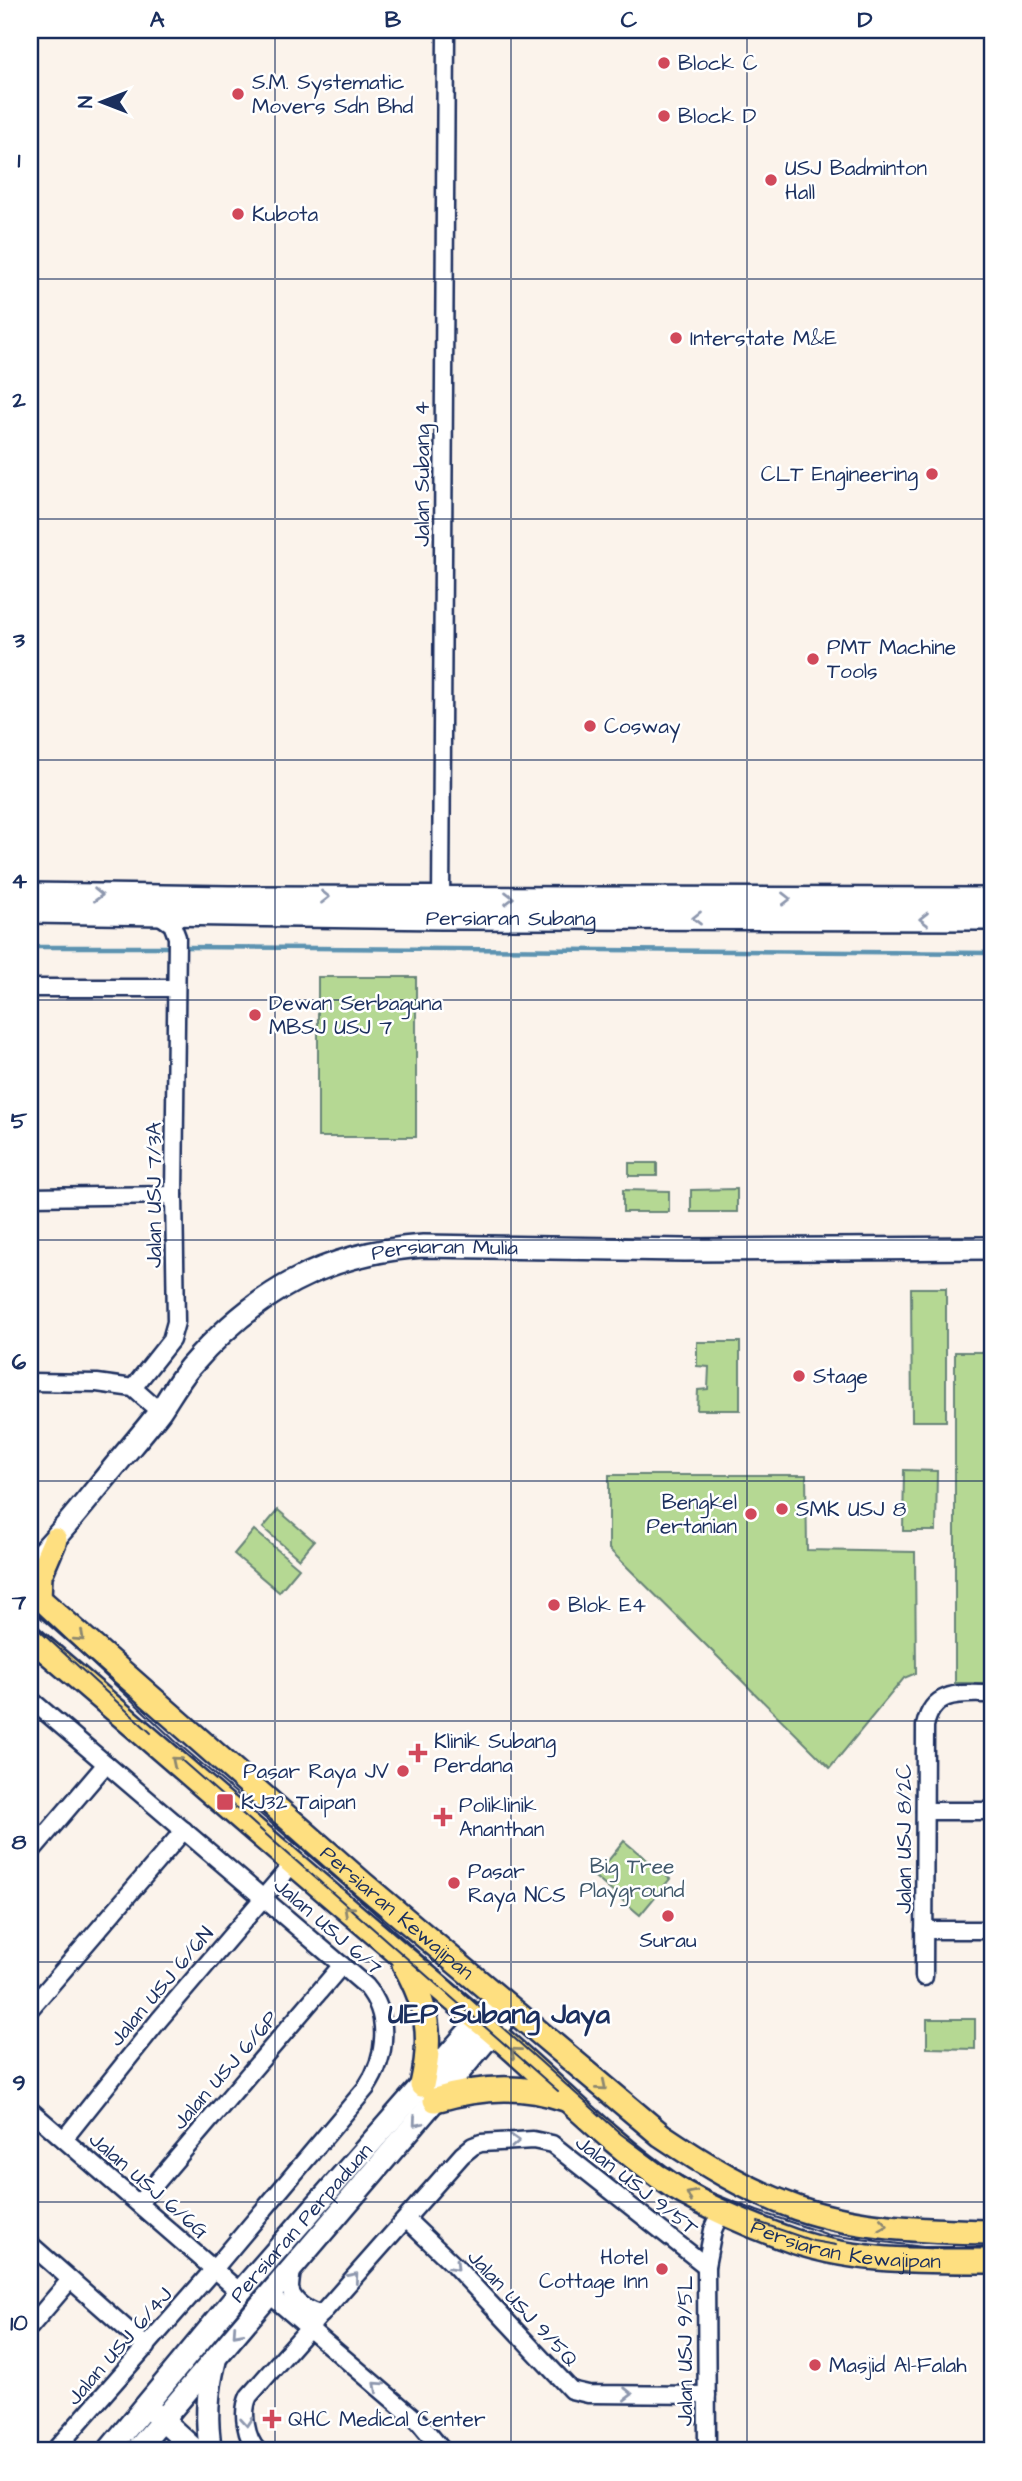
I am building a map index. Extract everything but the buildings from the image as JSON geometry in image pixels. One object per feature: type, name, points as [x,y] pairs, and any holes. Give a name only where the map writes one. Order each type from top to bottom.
[{"type":"main road","points":[[30,1550],[55,1540]]},
{"type":"main road","points":[[34,1596],[55,1540]]},
{"type":"main road","name":"Persiaran Kewajipan","points":[[34,1596],[363,1884],[661,2135],[698,2161],[765,2196],[799,2209],[851,2221],[926,2231],[992,2232]]},
{"type":"main road","name":"Persiaran Kewajipan","points":[[30,1637],[400,1956],[486,2026],[639,2162],[677,2189],[784,2238],[815,2248],[879,2259],[992,2261]]},
{"type":"main road","points":[[400,1956],[422,2001],[427,2022],[429,2092],[494,2089],[539,2092],[571,2102]]},
{"type":"street","name":"Jalan Subang 4","points":[[441,908],[446,30]]},
{"type":"street","name":"Persiaran Subang","points":[[30,894],[229,897],[441,908],[992,919]]},
{"type":"street","name":"Persiaran Subang","points":[[30,912],[212,914],[992,899]]},
{"type":"street","points":[[155,913],[172,924],[177,937]]},
{"type":"street","points":[[177,937],[183,925],[191,919],[212,914]]},
{"type":"street","name":"Jalan USJ 7/3A","points":[[133,1388],[171,1340],[176,1322],[173,1195],[177,937]]},
{"type":"street","points":[[30,988],[175,988]]},
{"type":"street","points":[[30,1197],[173,1195]]},
{"type":"street","name":"Persiaran Mulia","points":[[30,1564],[55,1540],[159,1411],[188,1369],[231,1324],[251,1307],[302,1277],[333,1263],[390,1249],[423,1246],[684,1250],[992,1248]]},
{"type":"street","points":[[30,1382],[97,1383],[133,1388],[159,1411]]},
{"type":"street","name":"Jalan USJ 8/2C","points":[[924,1977],[925,1726],[928,1713],[943,1697],[992,1694]]},
{"type":"street","name":"Jalan USJ 6/7","points":[[30,1700],[342,1965],[376,1997],[384,2028],[380,2062],[366,2088],[215,2269]]},
{"type":"street","points":[[30,1853],[106,1764]]},
{"type":"street","points":[[925,1811],[992,1811]]},
{"type":"street","points":[[30,2009],[184,1830]]},
{"type":"street","name":"Jalan USJ 6/6N","points":[[64,2139],[159,2020],[294,1862]]},
{"type":"street","points":[[924,1930],[992,1930]]},
{"type":"street","name":"Jalan USJ 6/6P","points":[[139,2203],[342,1965]]},
{"type":"street","name":"Persiaran Perpaduan","points":[[108,2451],[144,2441],[154,2413],[240,2292],[429,2092],[505,2004]]},
{"type":"street","name":"Persiaran Perpaduan","points":[[154,2413],[216,2356],[292,2271],[429,2092]]},
{"type":"street","name":"Jalan USJ 6/6G","points":[[30,2110],[240,2292]]},
{"type":"street","name":"Jalan USJ 9/5T","points":[[258,2451],[248,2438],[247,2400],[473,2146],[481,2143],[543,2141],[552,2144],[706,2266]]},
{"type":"street","name":"Jalan USJ 9/5L","points":[[707,2451],[706,2266],[713,2230],[722,2210]]},
{"type":"street","name":"Jalan USJ 9/5Q","points":[[406,2219],[453,2264],[571,2390],[588,2394],[706,2395]]},
{"type":"street","points":[[30,2244],[147,2347]]},
{"type":"street","name":"Jalan USJ 6/4J","points":[[54,2451],[215,2269]]},
{"type":"street","points":[[292,2271],[290,2290],[293,2296],[308,2311],[322,2314]]},
{"type":"street","points":[[30,2327],[70,2280]]},
{"type":"street","points":[[270,2295],[419,2422],[443,2451]]},
{"type":"street","points":[[211,2451],[206,2417],[216,2356]]},
{"type":"street","points":[[154,2413],[196,2451]]},
{"type":"green space","points":[[318,977],[416,977],[416,1137],[318,1137]]},
{"type":"green space","points":[[629,1163],[657,1163],[657,1176],[629,1176]]},
{"type":"green space","points":[[737,1189],[737,1212],[691,1212],[691,1190]]},
{"type":"green space","points":[[623,1190],[669,1191],[669,1212],[623,1212]]},
{"type":"green space","points":[[911,1288],[946,1288],[946,1421],[912,1421]]},
{"type":"green space","points":[[697,1342],[740,1342],[740,1410],[697,1410],[698,1390],[708,1389],[709,1367],[697,1366]]},
{"type":"green space","points":[[955,1352],[992,1352],[992,1683],[955,1683]]},
{"type":"green space","points":[[904,1470],[937,1471],[936,1531],[903,1531]]},
{"type":"green space","points":[[609,1475],[806,1475],[807,1550],[915,1552],[916,1673],[904,1678],[830,1768],[609,1549]]},
{"type":"green space","points":[[278,1510],[314,1541],[299,1559],[263,1528]]},
{"type":"green space","points":[[254,1530],[299,1568],[279,1592],[234,1554]]},
{"type":"green space","name":"Big Tree Playground","points":[[624,1841],[670,1879],[640,1915],[595,1877]]},
{"type":"green space","points":[[927,2019],[975,2019],[975,2049],[927,2048]]},
{"type":"waterway","points":[[30,947],[172,947]]},
{"type":"waterway","points":[[181,947],[992,953]]},
{"type":"tram line","points":[[30,1605],[174,1740],[347,1888],[621,2134],[664,2166],[710,2192],[829,2235],[923,2247],[992,2247]]},
{"type":"tram line","points":[[30,1622],[151,1733]]},
{"type":"tram line","points":[[179,1758],[558,2091]]},
{"type":"tram line","points":[[758,2222],[813,2241],[836,2245]]},
{"type":"place","name":"Block C","points":[[664,63]]},
{"type":"place","name":"S.M. Systematic Movers Sdn Bhd","points":[[238,94]]},
{"type":"place","name":"Block D","points":[[664,116]]},
{"type":"place","name":"USJ Badminton Hall","points":[[771,180]]},
{"type":"place","name":"Kubota","points":[[238,214]]},
{"type":"place","name":"Interstate M&E","points":[[676,338]]},
{"type":"place","name":"CLT Engineering","points":[[932,474]]},
{"type":"place","name":"PMT Machine Tools","points":[[813,659]]},
{"type":"place","name":"Cosway","points":[[590,726]]},
{"type":"place","name":"Dewan Serbaguna MBSJ USJ 7","points":[[255,1015]]},
{"type":"place","name":"Stage","points":[[799,1376]]},
{"type":"place","name":"SMK USJ 8","points":[[782,1509]]},
{"type":"place","name":"Bengkel Pertanian","points":[[751,1514]]},
{"type":"place","name":"Blok E4","points":[[554,1605]]},
{"type":"place","name":"Klinik Subang Perdana","points":[[418,1753]]},
{"type":"place","name":"Pasar Raya JV","points":[[403,1771]]},
{"type":"place","name":"KJ32 Taipan","points":[[225,1802]]},
{"type":"place","name":"Poliklinik Ananthan","points":[[443,1817]]},
{"type":"place","name":"Pasar Raya NCS","points":[[454,1883]]},
{"type":"place","name":"Surau","points":[[668,1916]]},
{"type":"place","name":"Hotel Cottage Inn","points":[[662,2269]]},
{"type":"place","name":"Masjid Al-Falah","points":[[815,2365]]},
{"type":"place","name":"QHC Medical Center","points":[[272,2419]]},
{"type":"district","name":"UEP Subang Jaya","points":[[499,2013]]}]
